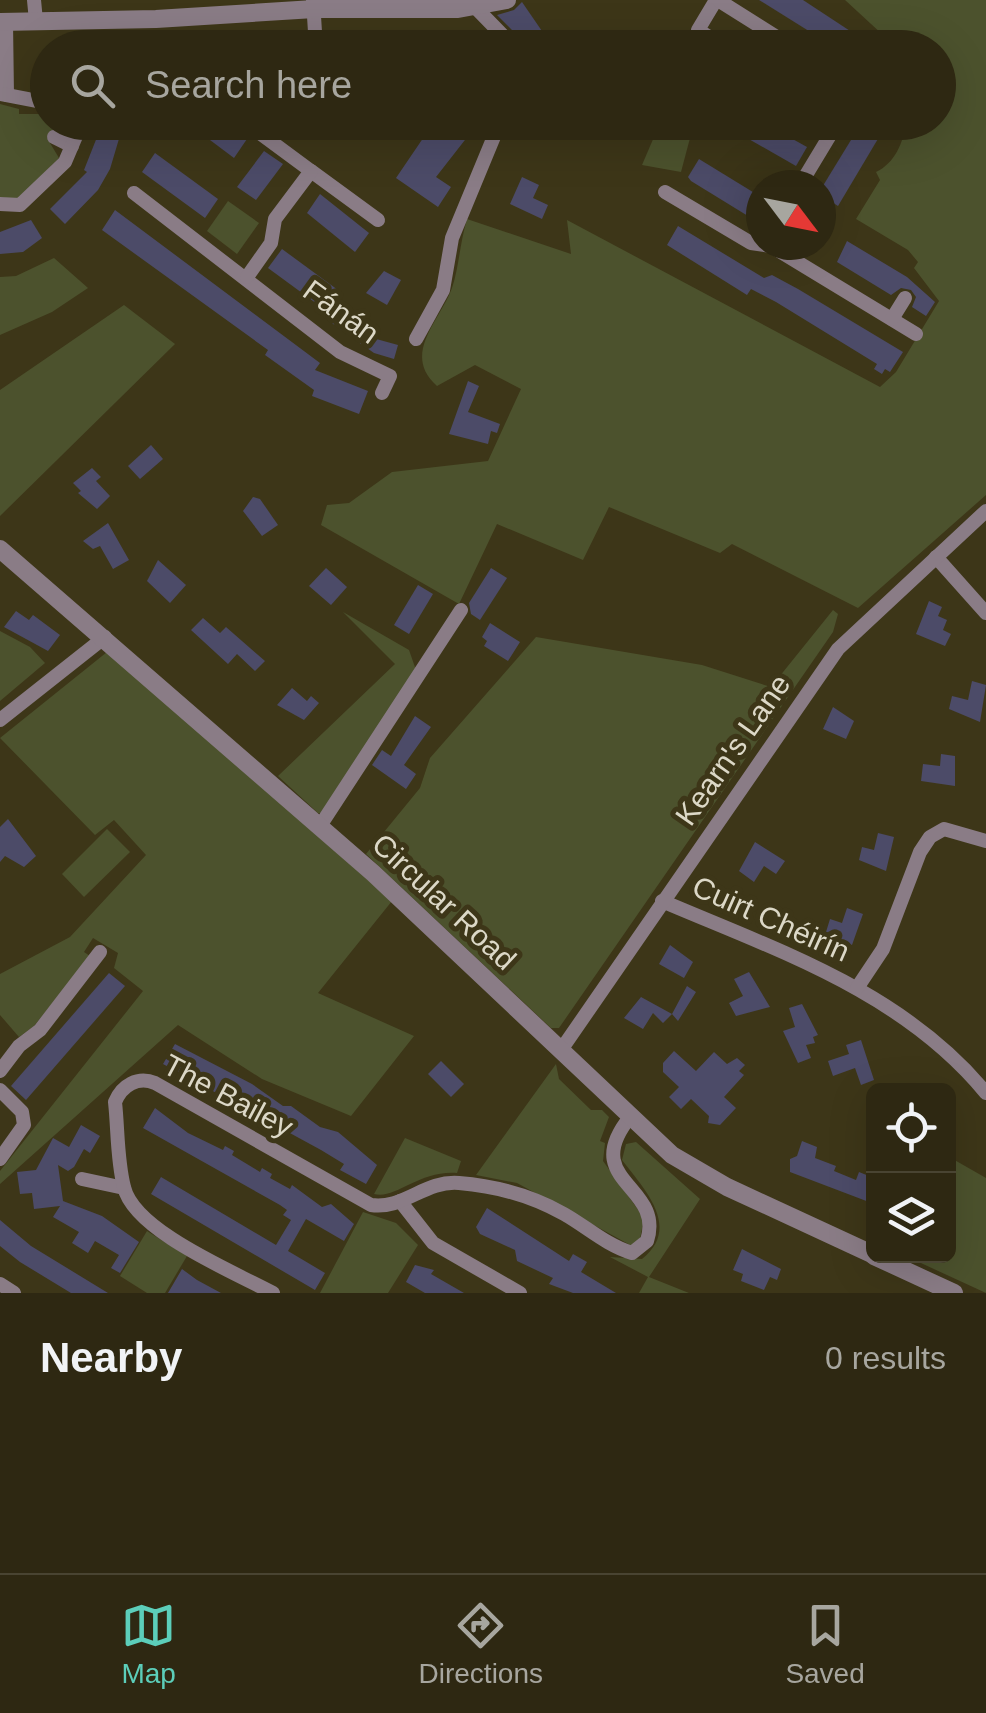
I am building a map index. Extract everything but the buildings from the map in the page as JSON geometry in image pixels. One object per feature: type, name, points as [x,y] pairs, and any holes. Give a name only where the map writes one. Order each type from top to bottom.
[{"type":"street","points":[[34,0],[36,21]]},
{"type":"street","points":[[30,99],[4,94],[3,22],[314,4],[475,7],[507,0]]},
{"type":"street","points":[[698,30],[719,0],[766,30]]},
{"type":"street","points":[[314,4],[315,30]]},
{"type":"street","points":[[475,7],[497,30]]},
{"type":"street","points":[[60,140],[72,146]]},
{"type":"street","points":[[0,204],[20,204],[33,196],[54,176],[74,140]]},
{"type":"street","points":[[274,140],[378,220]]},
{"type":"street","points":[[416,339],[443,290],[456,227],[492,140]]},
{"type":"street","points":[[809,170],[827,140]]},
{"type":"street","points":[[247,276],[271,243],[275,219],[312,172]]},
{"type":"street","points":[[665,192],[746,240]]},
{"type":"street","name":"Fánán","points":[[134,193],[247,276],[338,350],[390,376],[382,393]]},
{"type":"street","points":[[164,238],[175,224]]},
{"type":"street","points":[[796,260],[916,334]]},
{"type":"street","points":[[892,319],[905,298]]},
{"type":"street","name":"Kearn's Lane","points":[[561,1050],[838,649],[986,511]]},
{"type":"street","name":"Circular Road","points":[[0,549],[320,826],[672,1155],[707,1178],[866,1252]]},
{"type":"street","points":[[936,557],[986,613]]},
{"type":"street","points":[[320,826],[461,610]]},
{"type":"street","points":[[0,720],[105,638]]},
{"type":"street","name":"Cuirt Chéirín","points":[[858,988],[883,949],[925,843],[940,830],[950,829],[986,842]]},
{"type":"street","name":"Cuirt Chéirín","points":[[662,901],[778,948],[858,988],[951,1054],[986,1094]]},
{"type":"street","points":[[0,1071],[19,1046],[40,1030],[100,952]]},
{"type":"street","name":"The Bailey","points":[[124,1188],[115,1102],[127,1085],[147,1080],[364,1202],[382,1206],[438,1183],[497,1188],[563,1213],[621,1250],[640,1250],[650,1231],[648,1211],[616,1171],[610,1156],[616,1137],[630,1116]]},
{"type":"street","points":[[0,1090],[22,1112],[24,1125],[0,1159]]},
{"type":"street","points":[[82,1179],[124,1188],[130,1204],[150,1222],[272,1293]]},
{"type":"street","points":[[400,1201],[433,1244],[520,1293]]},
{"type":"street","name":"Circular Road","points":[[889,1263],[954,1293]]},
{"type":"street","points":[[0,1284],[13,1293]]},
{"type":"green space","points":[[845,0],[986,0],[986,495],[858,608],[732,544],[720,553],[609,507],[583,560],[497,524],[459,604],[321,525],[327,505],[349,503],[392,472],[488,461],[521,389],[475,365],[437,386],[422,362],[426,337],[452,288],[467,219],[571,254],[567,220],[880,387],[896,372],[939,301],[914,268],[918,262],[908,250],[856,219],[880,180],[876,172],[897,152],[902,140],[956,140],[956,30],[878,30]]},
{"type":"green space","points":[[0,104],[19,109],[19,114],[30,114],[30,140],[52,140],[59,158],[17,200],[0,197]]},
{"type":"green space","points":[[653,140],[689,140],[681,172],[642,165]]},
{"type":"green space","points":[[228,201],[259,223],[237,254],[207,231]]},
{"type":"green space","points":[[54,258],[88,288],[52,312],[0,335],[0,277],[16,276]]},
{"type":"green space","points":[[124,305],[175,344],[0,516],[0,390]]},
{"type":"green space","points":[[833,610],[838,614],[833,632],[559,1028],[551,1028],[366,854],[420,788],[430,758],[536,637],[702,665],[771,687]]},
{"type":"green space","points":[[343,612],[409,650],[416,670],[323,813],[318,813],[278,776],[395,664]]},
{"type":"green space","points":[[0,631],[30,647],[45,663],[0,701]]},
{"type":"green space","points":[[107,652],[392,901],[318,993],[414,1036],[351,1116],[262,1079],[178,1025],[0,1184],[0,1171],[143,991],[114,968],[118,953],[93,938],[84,952],[90,956],[34,1026],[19,1037],[0,1015],[0,974],[70,937],[146,855],[114,820],[95,835],[0,738]]},
{"type":"green space","points":[[107,829],[130,852],[84,897],[62,874]]},
{"type":"green space","points":[[556,1064],[559,1079],[591,1110],[602,1110],[609,1117],[600,1141],[605,1143],[603,1161],[644,1218],[640,1239],[632,1246],[517,1183],[476,1175]]},
{"type":"green space","points":[[405,1138],[461,1161],[457,1173],[431,1176],[390,1193],[374,1194]]},
{"type":"green space","points":[[636,1142],[700,1199],[649,1277],[689,1293],[639,1293],[648,1277],[610,1257],[642,1259],[654,1247],[659,1234],[659,1221],[649,1196],[622,1160],[626,1144]]},
{"type":"green space","points":[[956,1161],[986,1178],[986,1293],[921,1263],[956,1263]]},
{"type":"green space","points":[[363,1212],[396,1223],[418,1245],[388,1293],[320,1293]]},
{"type":"green space","points":[[147,1231],[187,1256],[165,1293],[147,1293],[120,1276]]}]
